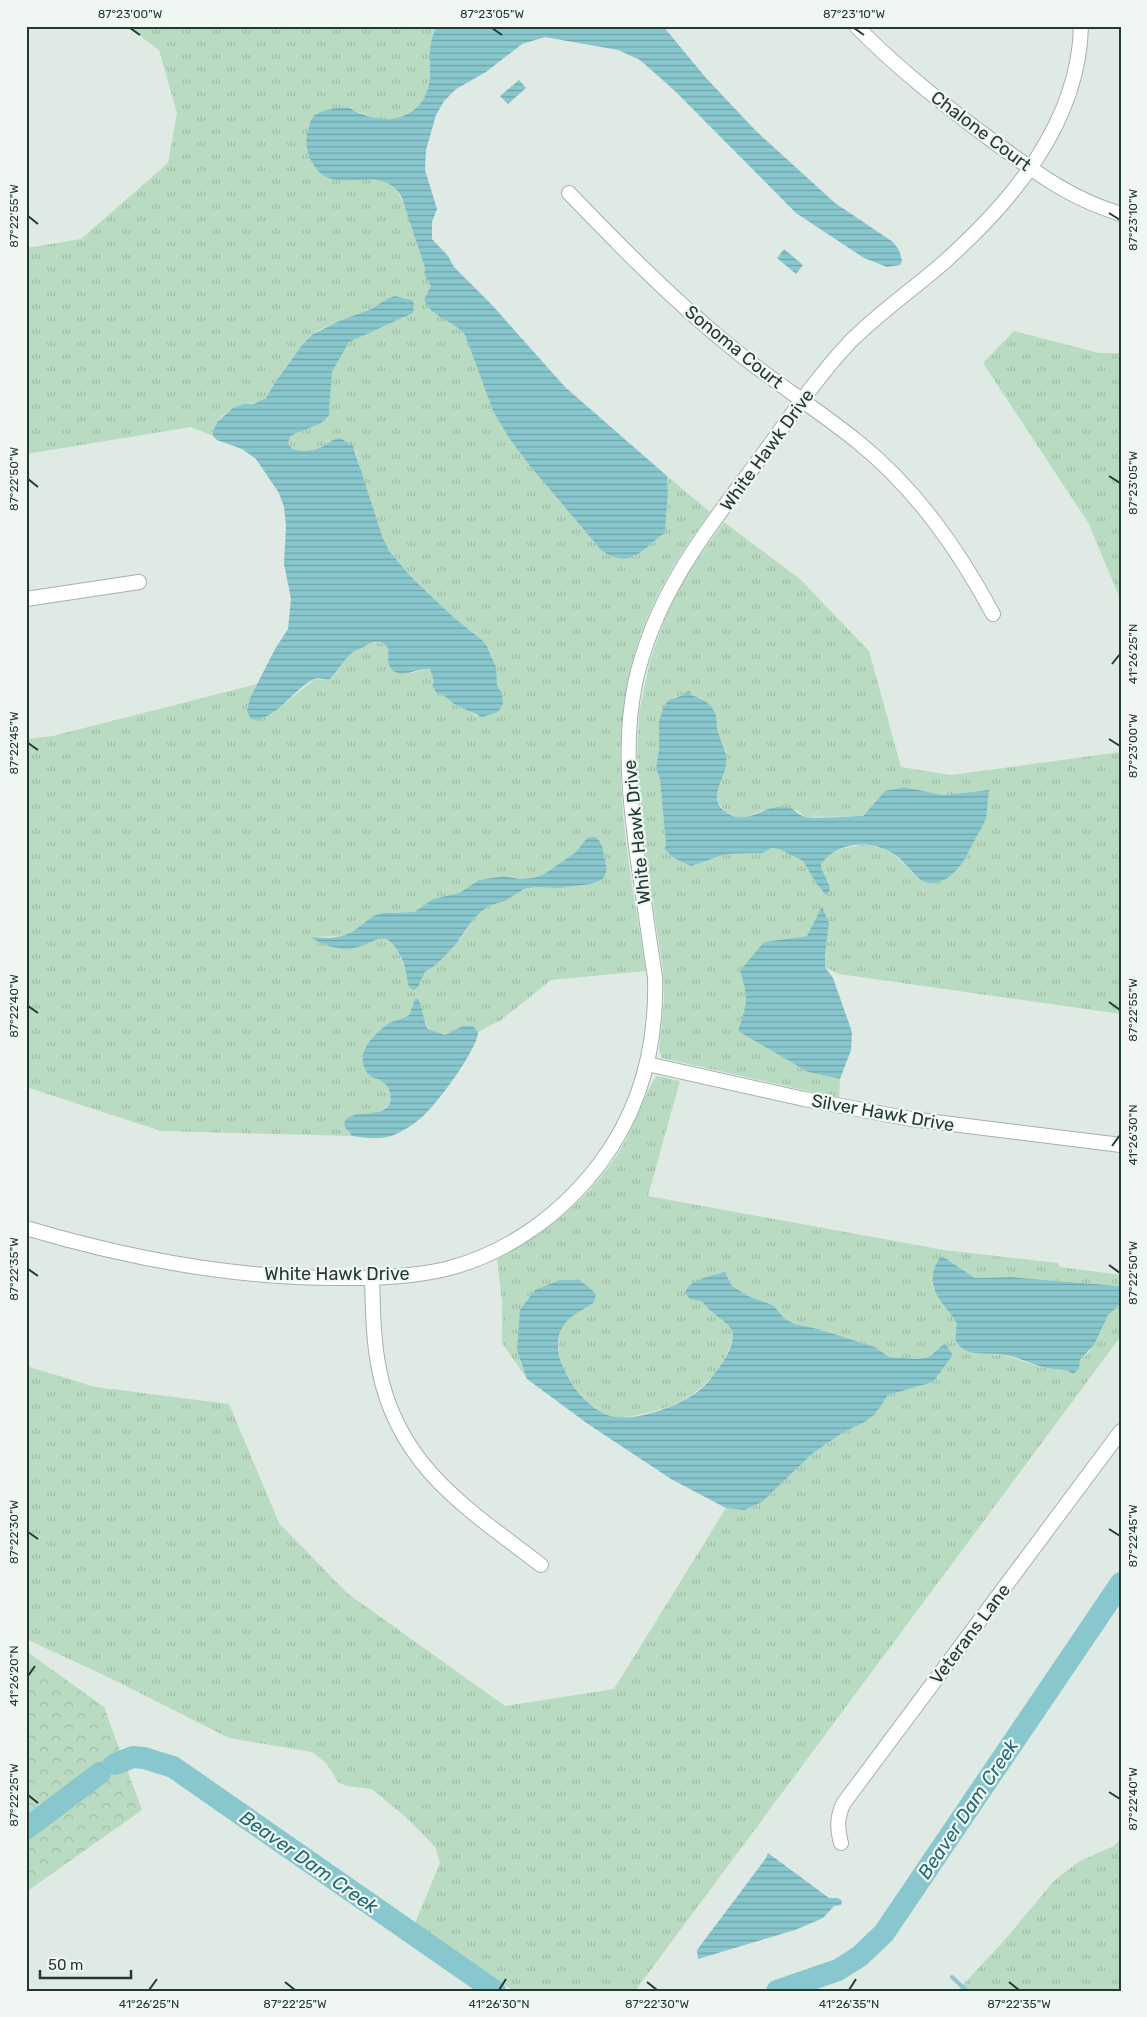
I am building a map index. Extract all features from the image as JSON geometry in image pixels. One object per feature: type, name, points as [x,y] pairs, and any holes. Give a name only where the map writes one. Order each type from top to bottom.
[{"type":"street","name":"Chalone Court","points":[[856,26],[887,56],[937,98],[1052,184],[1084,201],[1121,214]]},
{"type":"street","name":"White Hawk Drive","points":[[26,1228],[95,1248],[194,1267],[253,1275],[372,1278],[425,1273],[472,1260],[524,1235],[573,1196],[605,1156],[629,1116],[648,1064],[654,1014],[655,977],[629,794],[628,759],[630,720],[640,664],[658,613],[684,562],[802,402],[847,345],[893,302],[958,249],[1000,205],[1030,167],[1050,138],[1066,104],[1077,64],[1081,26]]},
{"type":"street","name":"Sonoma Court","points":[[569,193],[647,274],[696,318],[739,354],[860,444],[909,491],[951,544],[993,614]]},
{"type":"street","points":[[26,599],[139,582]]},
{"type":"street","name":"Silver Hawk Drive","points":[[648,1064],[804,1099],[911,1119],[1057,1139],[1121,1145]]},
{"type":"street","points":[[372,1278],[374,1337],[379,1369],[385,1392],[403,1434],[434,1478],[453,1498],[541,1565]]},
{"type":"street","name":"Veterans Lane","points":[[841,1843],[838,1815],[843,1804],[1121,1431]]},
{"type":"green space","points":[[127,26],[438,26],[432,36],[427,96],[416,108],[403,117],[391,120],[376,119],[348,108],[335,180],[380,180],[393,187],[400,196],[415,234],[425,268],[424,274],[431,286],[424,299],[438,315],[459,327],[465,335],[493,411],[509,438],[530,466],[601,550],[621,559],[628,558],[635,556],[665,533],[668,494],[667,476],[710,512],[676,562],[654,602],[633,660],[624,704],[621,792],[632,882],[646,971],[551,980],[501,1020],[478,1032],[473,1026],[469,1026],[450,1034],[436,1034],[425,1022],[421,1003],[413,1003],[409,1015],[386,1025],[369,1043],[362,1058],[368,1072],[385,1084],[390,1093],[391,1100],[382,1110],[345,1120],[344,1126],[352,1136],[161,1131],[26,1087],[26,739],[53,736],[257,684],[250,698],[279,708],[315,679],[331,678],[353,652],[376,642],[388,648],[388,662],[412,673],[430,669],[434,682],[432,686],[438,695],[441,693],[454,704],[469,710],[477,717],[499,689],[494,662],[490,651],[483,641],[420,588],[390,553],[374,518],[356,451],[331,441],[318,448],[308,450],[292,449],[288,443],[290,437],[295,433],[329,414],[332,372],[349,342],[387,323],[403,318],[412,300],[405,297],[391,298],[363,313],[317,331],[292,358],[266,398],[261,402],[245,404],[226,413],[215,425],[213,436],[191,427],[26,454],[26,248],[81,239],[168,163],[177,113],[159,50]],"holes":[[[591,837],[599,840],[607,870],[591,884],[560,888],[533,887],[524,889],[505,901],[488,906],[474,918],[461,938],[437,964],[425,972],[420,983],[408,983],[399,954],[395,947],[385,939],[370,940],[352,948],[338,948],[311,937],[342,936],[352,932],[373,916],[394,912],[414,912],[433,899],[459,893],[479,880],[504,876],[520,879],[533,878],[544,874],[576,852],[587,839]]]},
{"type":"green space","points":[[1014,331],[1099,353],[1121,353],[1121,601],[1089,524],[983,363]]},
{"type":"green space","points":[[724,522],[801,580],[869,651],[901,767],[951,775],[1121,752],[1121,1014],[839,974],[825,967],[829,924],[807,936],[764,942],[746,992],[745,1009],[738,1031],[808,1072],[840,1079],[839,1098],[662,1058],[659,1050],[664,1000],[663,970],[640,820],[636,781],[639,713],[650,661],[666,615],[686,576]],"holes":[[[683,695],[701,698],[713,710],[717,730],[726,752],[726,765],[716,792],[718,802],[725,812],[736,817],[744,818],[763,810],[797,810],[805,817],[863,816],[885,791],[904,787],[943,795],[988,790],[986,819],[956,872],[922,881],[889,852],[883,848],[870,845],[844,848],[828,856],[823,861],[821,869],[830,884],[816,883],[803,861],[779,849],[771,848],[763,853],[726,854],[713,859],[674,858],[664,848],[666,845],[660,779],[656,769],[659,749],[659,721],[674,697]]]},
{"type":"green space","points":[[657,1076],[680,1081],[648,1196],[944,1250],[1058,1263],[1060,1267],[1121,1275],[1121,1286],[1011,1277],[975,1278],[942,1256],[932,1284],[934,1290],[956,1322],[962,1348],[976,1353],[1004,1355],[1041,1367],[1070,1371],[1090,1351],[1108,1315],[1121,1304],[1121,1336],[635,1991],[514,1991],[415,1923],[440,1863],[435,1847],[408,1819],[372,1789],[346,1786],[338,1782],[326,1763],[312,1752],[229,1738],[110,1678],[26,1639],[26,1366],[96,1387],[229,1404],[279,1523],[347,1593],[505,1706],[614,1689],[726,1508],[745,1510],[762,1502],[812,1454],[842,1433],[865,1422],[875,1414],[888,1395],[933,1382],[953,1355],[945,1343],[929,1357],[918,1359],[889,1357],[875,1347],[818,1329],[795,1324],[785,1319],[773,1305],[750,1297],[732,1286],[725,1272],[690,1299],[703,1302],[727,1324],[733,1334],[732,1342],[712,1377],[681,1401],[656,1411],[615,1418],[598,1410],[576,1388],[562,1366],[558,1347],[559,1335],[566,1321],[588,1306],[596,1295],[517,1350],[527,1379],[502,1343],[502,1302],[497,1259],[535,1237],[552,1224],[599,1180],[624,1144]]},
{"type":"green space","points":[[26,1651],[104,1707],[142,1810],[26,1892]]},
{"type":"green space","points":[[1121,1838],[1121,1991],[957,1991],[1002,1943],[1054,1881],[1078,1862],[1114,1846]]},
{"type":"water","points":[[438,26],[663,26],[706,78],[756,131],[835,203],[893,242],[899,250],[902,261],[900,265],[887,267],[864,258],[796,213],[675,91],[640,60],[618,50],[545,37],[522,44],[486,72],[456,89],[444,101],[436,115],[426,150],[425,170],[437,209],[432,222],[432,239],[448,256],[454,267],[493,306],[565,387],[667,476],[668,494],[665,533],[635,556],[621,559],[601,550],[530,466],[509,438],[493,411],[465,335],[432,311],[424,299],[431,286],[424,274],[425,268],[402,198],[393,187],[383,181],[335,180],[324,176],[310,159],[306,140],[312,118],[319,113],[349,108],[374,118],[389,119],[403,116],[416,108],[424,99],[428,89],[431,45],[433,35]]},
{"type":"water","points":[[519,80],[526,88],[508,104],[500,96]]},
{"type":"water","points":[[784,249],[803,265],[796,274],[777,258]]},
{"type":"water","points":[[395,296],[412,300],[414,304],[413,313],[349,342],[332,372],[329,415],[321,423],[290,437],[288,443],[292,449],[309,450],[318,449],[340,438],[353,446],[382,536],[389,551],[410,576],[487,646],[496,667],[497,684],[502,695],[503,704],[498,712],[482,717],[454,704],[441,693],[438,695],[432,686],[434,682],[430,669],[396,673],[389,664],[388,648],[382,643],[376,642],[353,652],[330,679],[314,679],[275,711],[259,719],[251,719],[247,711],[250,698],[275,649],[288,629],[291,599],[284,564],[286,526],[284,507],[279,493],[256,459],[242,449],[217,440],[213,436],[213,431],[217,422],[233,408],[244,404],[254,404],[266,398],[302,345],[313,334],[337,322],[369,310]]},
{"type":"water","points":[[690,691],[691,695],[709,705],[716,716],[717,730],[726,760],[725,771],[718,790],[718,802],[721,808],[734,816],[746,817],[771,808],[787,807],[810,818],[863,816],[885,791],[904,787],[943,795],[989,790],[986,819],[963,862],[946,879],[938,882],[929,883],[922,881],[894,855],[872,845],[853,845],[835,851],[827,857],[821,864],[822,871],[830,886],[830,890],[826,895],[816,883],[803,861],[779,849],[771,848],[763,853],[726,854],[691,866],[674,858],[664,849],[666,845],[660,779],[656,769],[659,749],[659,721],[664,706],[669,700],[683,695]]},
{"type":"water","points":[[596,837],[602,846],[607,870],[603,879],[591,884],[560,888],[533,887],[524,889],[505,901],[488,906],[474,918],[456,944],[437,964],[425,972],[418,987],[414,990],[409,987],[401,957],[390,941],[380,939],[362,946],[342,949],[325,945],[310,937],[330,938],[342,936],[352,932],[373,916],[383,913],[414,912],[433,899],[459,893],[479,880],[504,876],[520,879],[533,878],[544,874],[576,852],[587,838]]},
{"type":"water","points":[[822,906],[829,924],[825,967],[833,978],[852,1032],[851,1050],[840,1079],[808,1072],[738,1031],[746,1001],[745,988],[740,971],[764,942],[807,936]]},
{"type":"water","points":[[415,999],[418,999],[420,1002],[428,1029],[445,1035],[463,1026],[473,1026],[478,1032],[471,1051],[455,1077],[436,1102],[418,1121],[389,1137],[352,1136],[344,1126],[345,1120],[355,1115],[384,1110],[391,1100],[389,1090],[385,1084],[369,1075],[364,1068],[363,1055],[365,1048],[385,1026],[409,1015]]},
{"type":"water","points":[[942,1256],[975,1278],[1011,1277],[1119,1286],[1121,1304],[1108,1315],[1094,1345],[1080,1360],[1079,1369],[1073,1374],[1064,1370],[1042,1367],[1006,1355],[974,1353],[958,1344],[956,1322],[935,1292],[933,1286],[934,1270]]},
{"type":"water","points":[[725,1272],[732,1286],[750,1297],[773,1305],[785,1319],[795,1324],[818,1329],[875,1347],[889,1357],[918,1359],[929,1357],[945,1343],[953,1355],[933,1382],[888,1395],[875,1414],[865,1422],[842,1433],[812,1454],[762,1502],[745,1510],[726,1508],[671,1479],[588,1424],[527,1379],[517,1350],[520,1310],[535,1290],[560,1280],[579,1280],[596,1295],[594,1302],[565,1323],[558,1340],[563,1368],[570,1382],[591,1405],[603,1413],[615,1417],[625,1418],[649,1414],[674,1405],[705,1385],[729,1351],[733,1336],[730,1328],[703,1302],[690,1299],[685,1293],[687,1288],[696,1281]]},
{"type":"water","points":[[768,1853],[829,1898],[838,1898],[842,1901],[841,1905],[834,1906],[823,1918],[795,1930],[698,1959],[697,1950]]},
{"type":"waterway","name":"Beaver Dam Creek","points":[[777,1991],[838,1970],[860,1956],[884,1933],[1121,1583]]},
{"type":"waterway","name":"Beaver Dam Creek","points":[[115,1764],[133,1757],[144,1758],[173,1767],[495,1991]]},
{"type":"waterway","name":"Beaver Dam Creek","points":[[26,1829],[100,1773]]},
{"type":"waterway","points":[[952,1977],[967,1991]]}]
